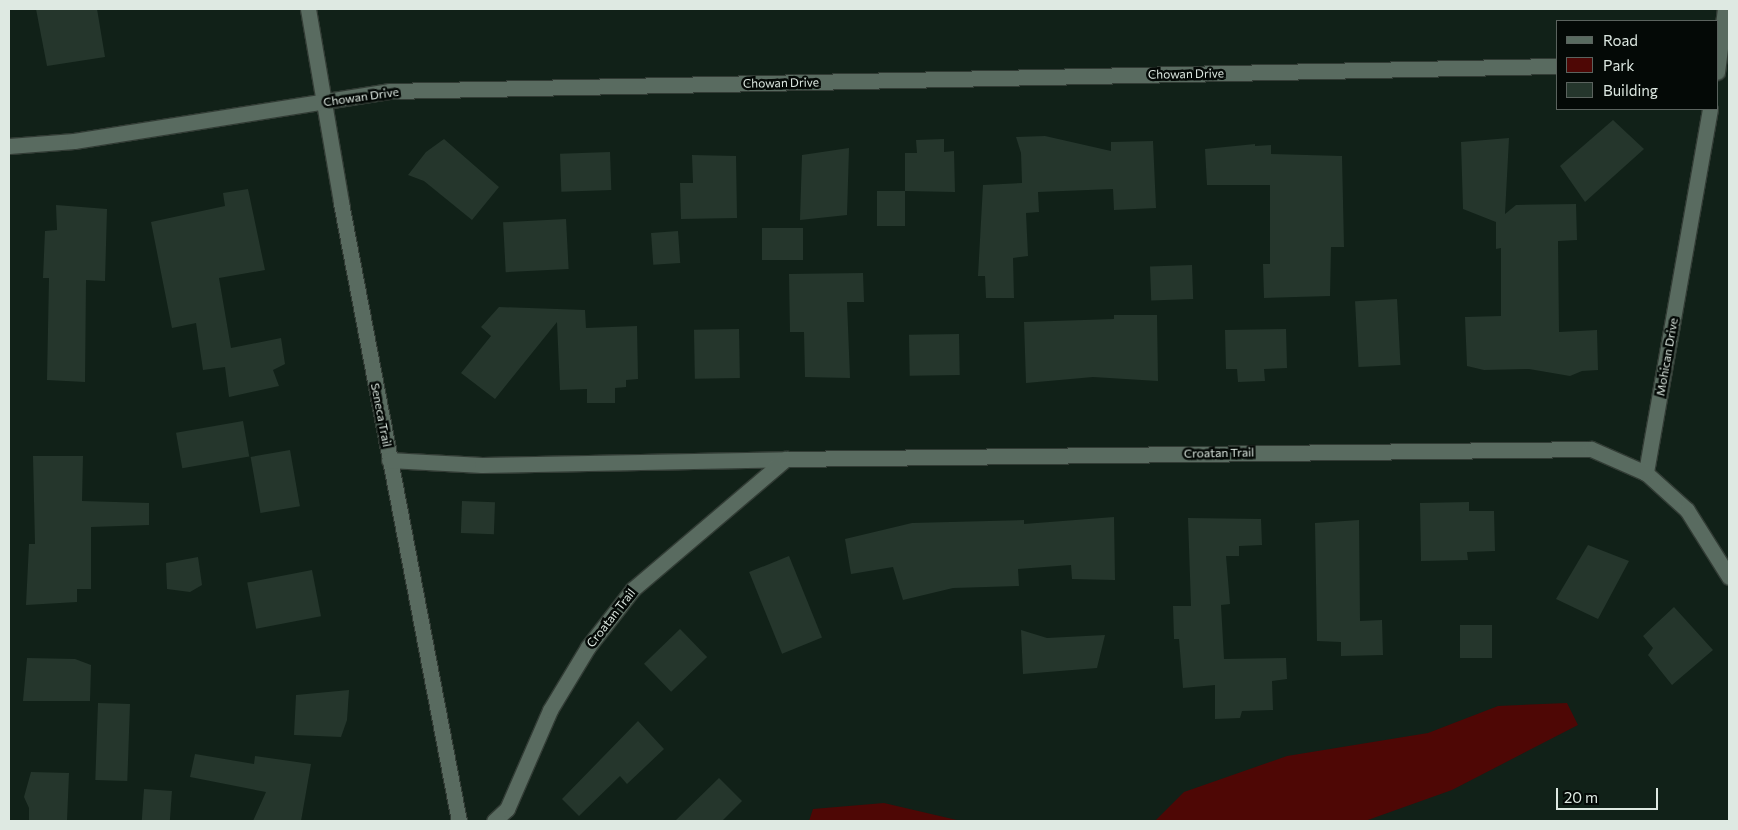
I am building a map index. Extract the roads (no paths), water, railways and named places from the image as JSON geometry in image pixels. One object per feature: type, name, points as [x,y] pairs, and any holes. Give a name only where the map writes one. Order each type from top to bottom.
[{"type":"street","name":"Seneca Trail","points":[[308,9],[389,460],[459,821]]},
{"type":"street","points":[[1720,65],[1725,9]]},
{"type":"street","name":"Chowan Drive","points":[[9,146],[74,141],[390,91],[1556,66]]},
{"type":"street","name":"Mohican Drive","points":[[1646,473],[1710,110]]},
{"type":"street","name":"Croatan Trail","points":[[389,460],[482,465],[786,459],[1591,449],[1646,473]]},
{"type":"street","name":"Croatan Trail","points":[[494,821],[506,809],[550,710],[588,647],[633,589],[786,459]]},
{"type":"street","points":[[1646,473],[1687,510],[1729,577]]}]
